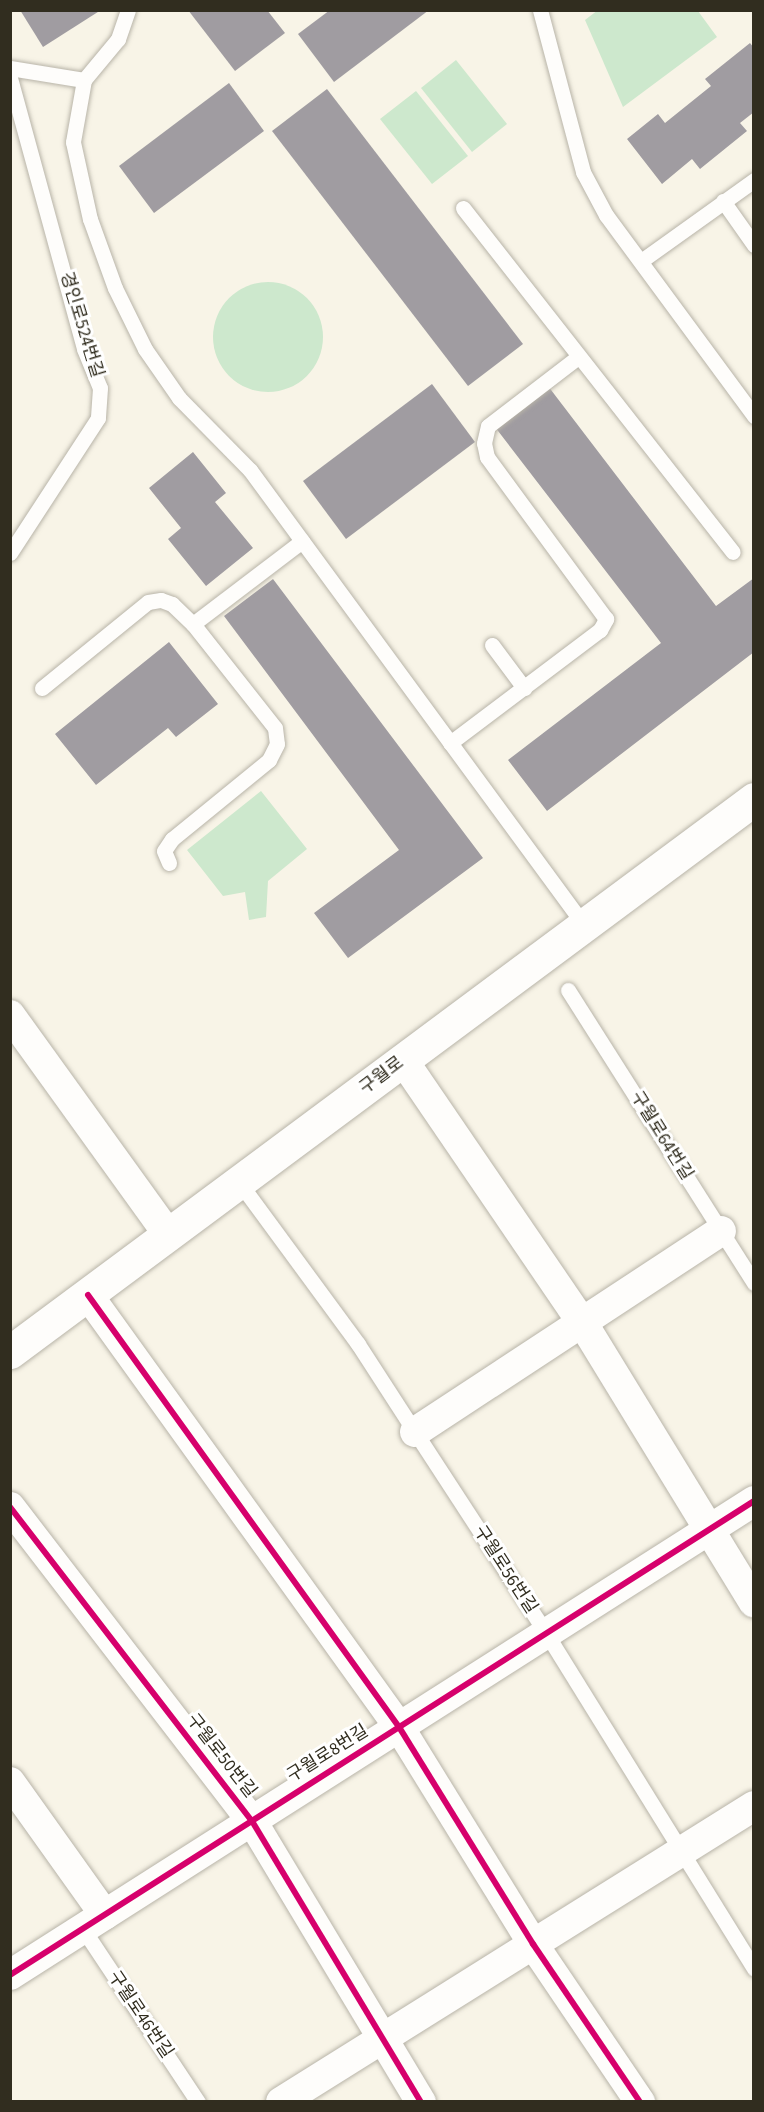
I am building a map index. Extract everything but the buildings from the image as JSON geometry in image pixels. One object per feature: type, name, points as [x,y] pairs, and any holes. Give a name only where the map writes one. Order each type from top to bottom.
[{"type":"main road","name":"구월로","points":[[10,1352],[753,799]]},
{"type":"street","points":[[10,1015],[168,1234]]},
{"type":"street","points":[[403,1060],[582,1322],[753,1603]]},
{"type":"street","points":[[416,1432],[721,1231]]},
{"type":"street","points":[[88,1294],[399,1727],[533,1944],[640,2102]]},
{"type":"street","name":"구월로8번길","points":[[10,1975],[753,1501]]},
{"type":"street","name":"구월로50번길","points":[[10,1507],[252,1821],[421,2102]]},
{"type":"street","points":[[10,1782],[94,1922]]},
{"type":"street","points":[[281,2102],[753,1806]]},
{"type":"lane","points":[[128,10],[118,39],[84,80],[73,142],[90,219],[115,288],[145,349],[179,398],[250,470],[584,925]]},
{"type":"lane","points":[[540,10],[583,172],[606,215],[753,416]]},
{"type":"lane","points":[[10,68],[84,80]]},
{"type":"lane","name":"경인로524번길","points":[[10,78],[84,349],[100,388],[98,418],[10,553]]},
{"type":"lane","points":[[640,261],[753,180]]},
{"type":"lane","points":[[723,201],[753,245]]},
{"type":"lane","points":[[463,208],[733,552]]},
{"type":"lane","points":[[450,743],[600,630],[606,619],[487,457],[484,443],[488,426],[578,357]]},
{"type":"lane","points":[[193,624],[302,540]]},
{"type":"lane","points":[[42,688],[148,602],[172,604],[193,624],[275,728],[277,744],[269,760],[172,839],[164,851],[169,863]]},
{"type":"lane","points":[[492,645],[524,688]]},
{"type":"lane","name":"구월로64번길","points":[[568,990],[753,1282]]},
{"type":"lane","name":"구월로56번길","points":[[239,1182],[358,1344],[416,1432],[546,1634],[753,1969]]},
{"type":"lane","name":"구월로46번길","points":[[94,1922],[198,2102]]},
{"type":"green space","points":[[598,10],[698,11],[717,37],[623,107],[585,20]]},
{"type":"green space","points":[[456,60],[507,124],[472,152],[421,88]]},
{"type":"green space","points":[[416,91],[468,156],[432,184],[380,119]]},
{"type":"green space","points":[[268,282],[289,286],[307,298],[319,316],[323,337],[319,358],[307,376],[289,388],[268,392],[247,388],[229,376],[217,358],[213,337],[217,316],[229,298],[247,286]]},
{"type":"green space","points":[[261,791],[307,849],[268,881],[266,917],[249,920],[245,892],[223,896],[187,850]]},
{"type":"cycle path","points":[[88,1295],[399,1727],[533,1944],[640,2102]]},
{"type":"cycle path","points":[[10,1975],[754,1501]]},
{"type":"cycle path","points":[[10,1507],[252,1821],[421,2102]]}]
